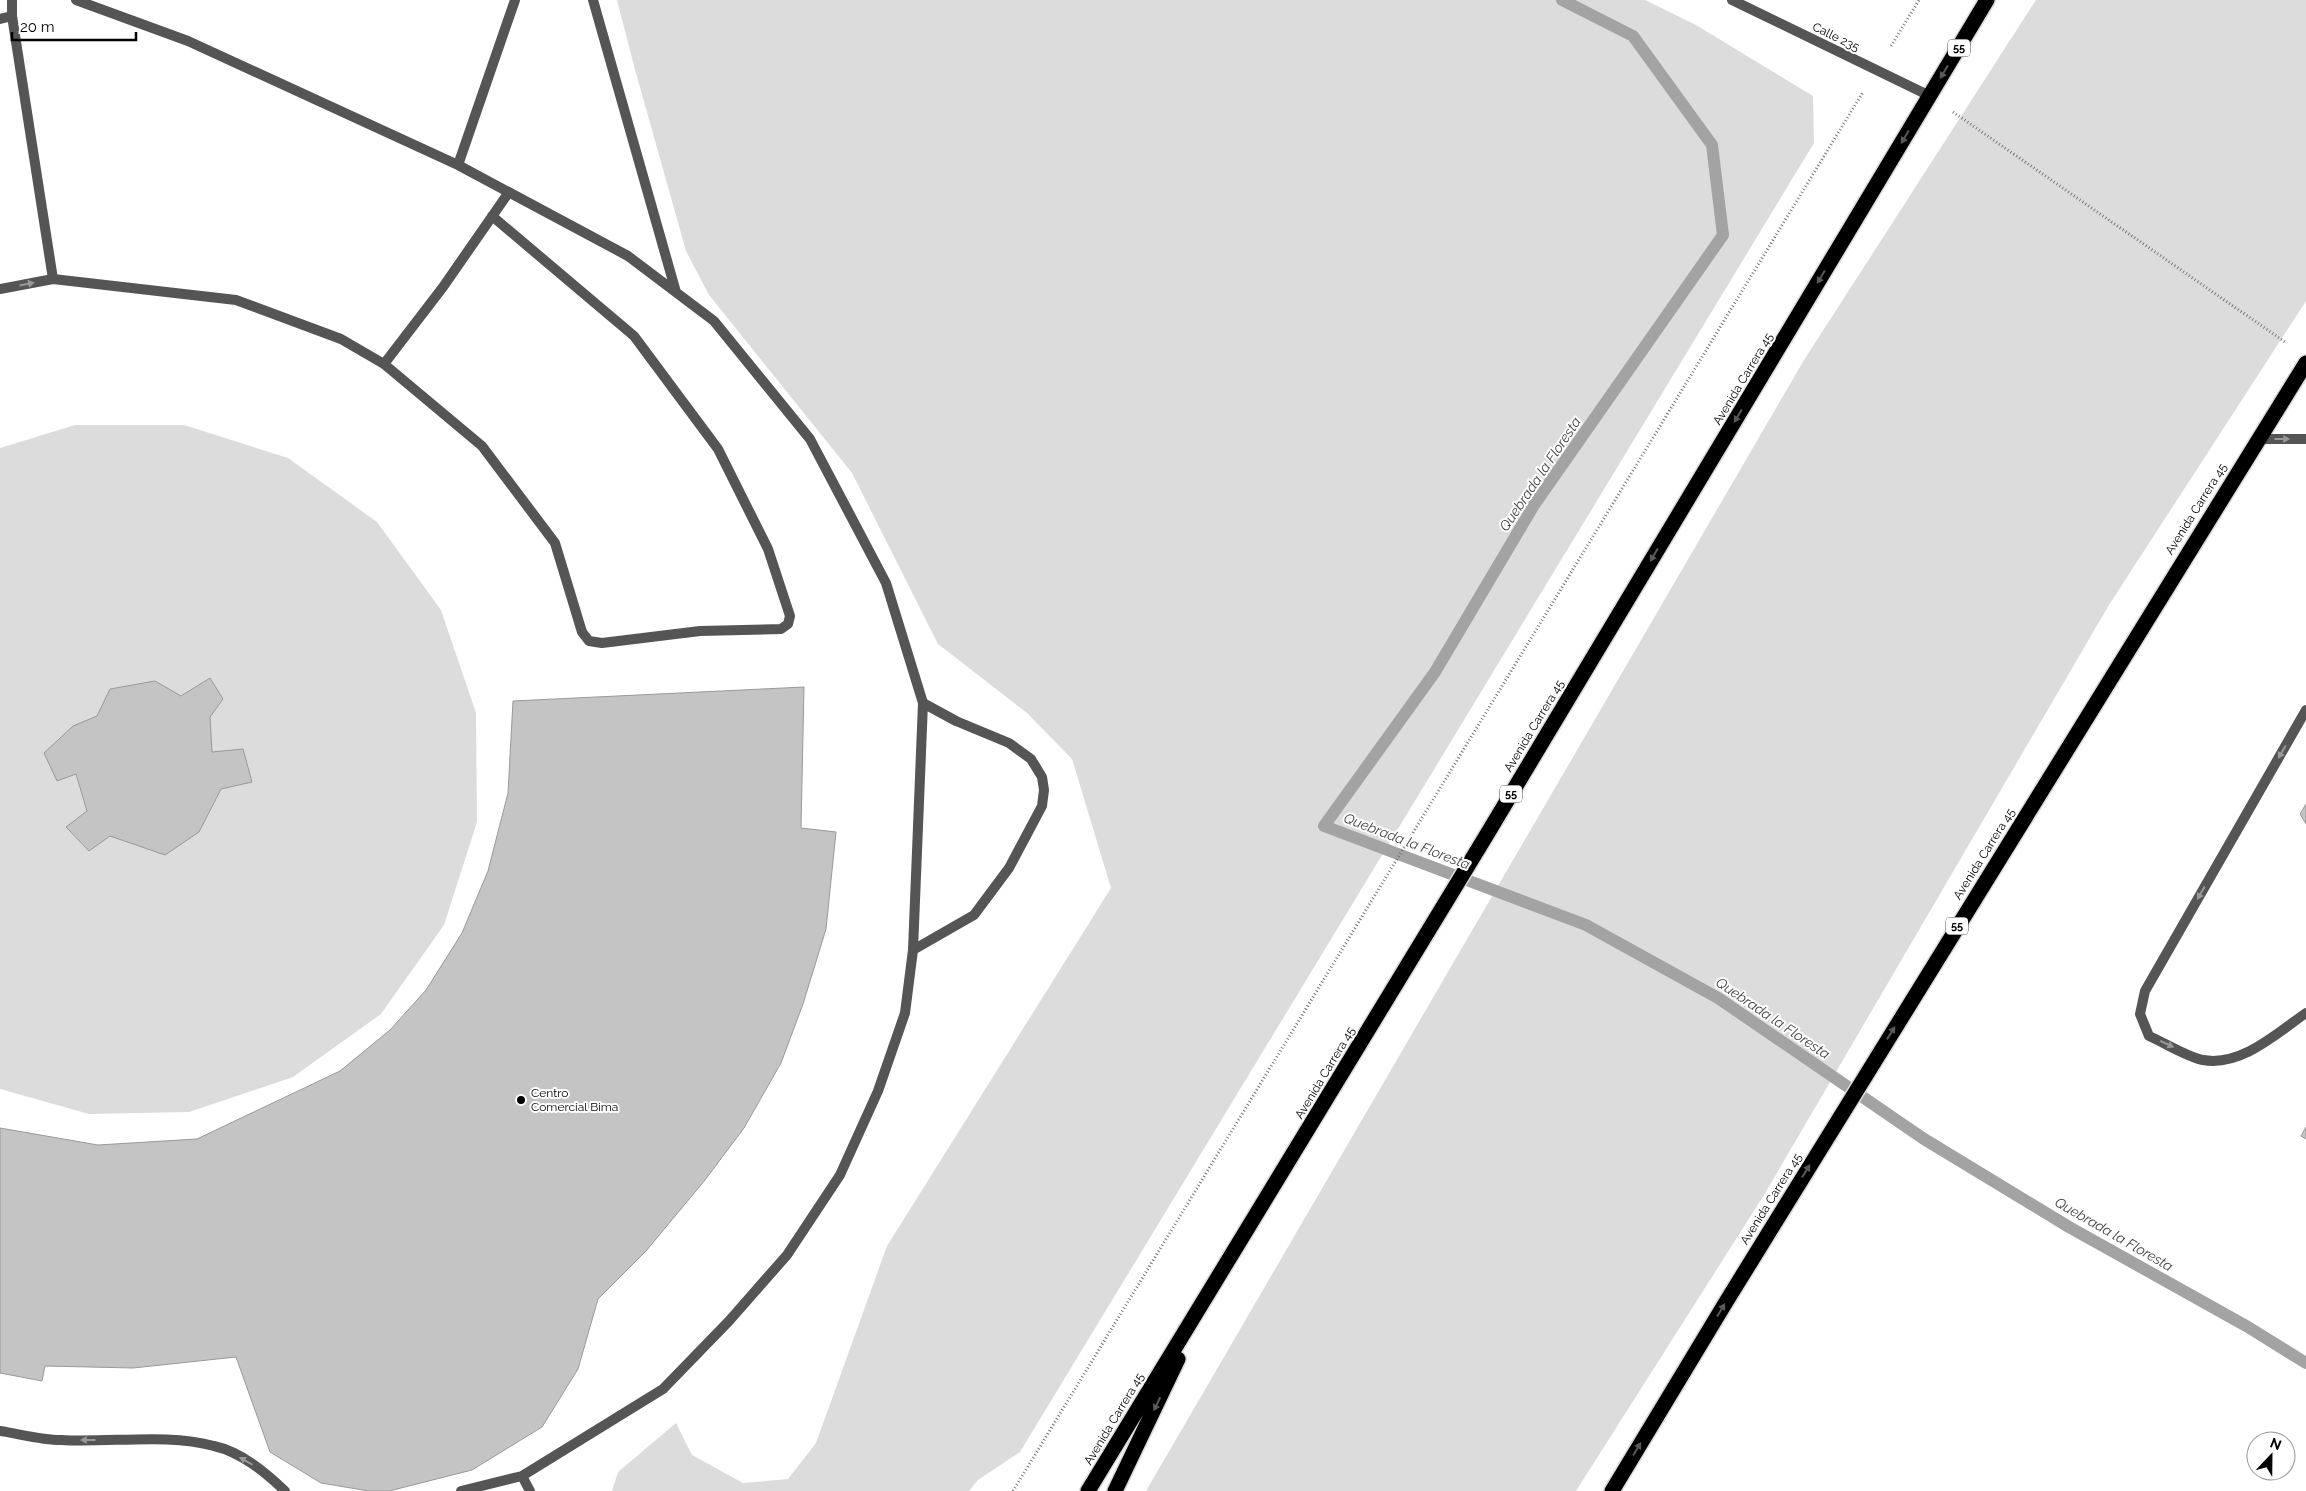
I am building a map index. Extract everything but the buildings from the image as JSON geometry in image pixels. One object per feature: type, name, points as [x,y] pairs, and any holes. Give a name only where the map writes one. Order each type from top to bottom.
[{"type":"highway","name":"Avenida Carrera 45","points":[[1088,1491],[1481,844],[1987,0]]},
{"type":"highway","name":"Avenida Carrera 45","points":[[1612,1491],[1731,1293],[2306,363]]},
{"type":"highway","points":[[1115,1491],[1216,1281]]},
{"type":"street","points":[[12,0],[12,16],[53,279]]},
{"type":"street","points":[[76,0],[188,42],[458,165],[628,256],[714,321],[810,439],[886,583],[923,703],[913,950],[905,1012],[878,1091],[840,1175],[786,1255],[729,1321],[663,1389],[522,1476],[461,1491]]},
{"type":"street","points":[[458,165],[515,0]]},
{"type":"street","points":[[593,0],[676,292]]},
{"type":"street","name":"Calle 235","points":[[1732,0],[1930,96]]},
{"type":"street","points":[[0,19],[12,16]]},
{"type":"street","points":[[384,364],[443,287],[508,192]]},
{"type":"street","points":[[0,289],[53,279],[236,300],[341,339],[384,364],[482,446],[555,543],[582,632],[589,640],[602,643],[700,631],[781,629],[788,624],[790,616],[768,549],[718,449],[634,336],[492,216]]},
{"type":"street","points":[[2258,439],[2306,439]]},
{"type":"street","points":[[913,950],[974,915],[1009,868],[1042,806],[1044,790],[1042,778],[1031,759],[1009,743],[956,721],[923,703]]},
{"type":"street","points":[[2306,710],[2145,991],[2140,1014],[2149,1036],[2202,1060],[2229,1060],[2263,1043],[2306,1013]]},
{"type":"street","points":[[0,1431],[59,1440],[179,1441],[215,1446],[258,1468],[284,1491]]},
{"type":"street","points":[[522,1476],[530,1491]]},
{"type":"path","points":[[1013,1491],[1919,0]]},
{"type":"path","points":[[1930,96],[2290,346]]},
{"type":"shaded area","points":[[617,0],[1645,0],[1696,25],[1813,96],[1814,143],[1020,1452],[978,1480],[969,1491],[612,1491],[618,1472],[676,1423],[692,1455],[743,1483],[788,1479],[816,1443],[887,1246],[1111,888],[1072,759],[1027,713],[938,644],[852,473],[709,295],[686,251]]},
{"type":"shaded area","points":[[2036,0],[2306,0],[2306,301],[2109,605],[1764,1195],[1576,1491],[1146,1491],[1804,360]]},
{"type":"shaded area","points":[[75,425],[184,425],[288,458],[377,522],[441,610],[476,713],[477,822],[444,925],[381,1014],[293,1077],[189,1112],[89,1114],[0,1089],[0,448]]},
{"type":"waterway","name":"Quebrada la Floresta","points":[[1562,0],[1633,36],[1712,145],[1723,235],[1534,505],[1435,672],[1324,826],[1586,925],[1718,998],[1924,1139],[2069,1227],[2248,1327],[2306,1363]]},
{"type":"place","name":"Centro Comercial Bima","points":[[521,1100]]}]
